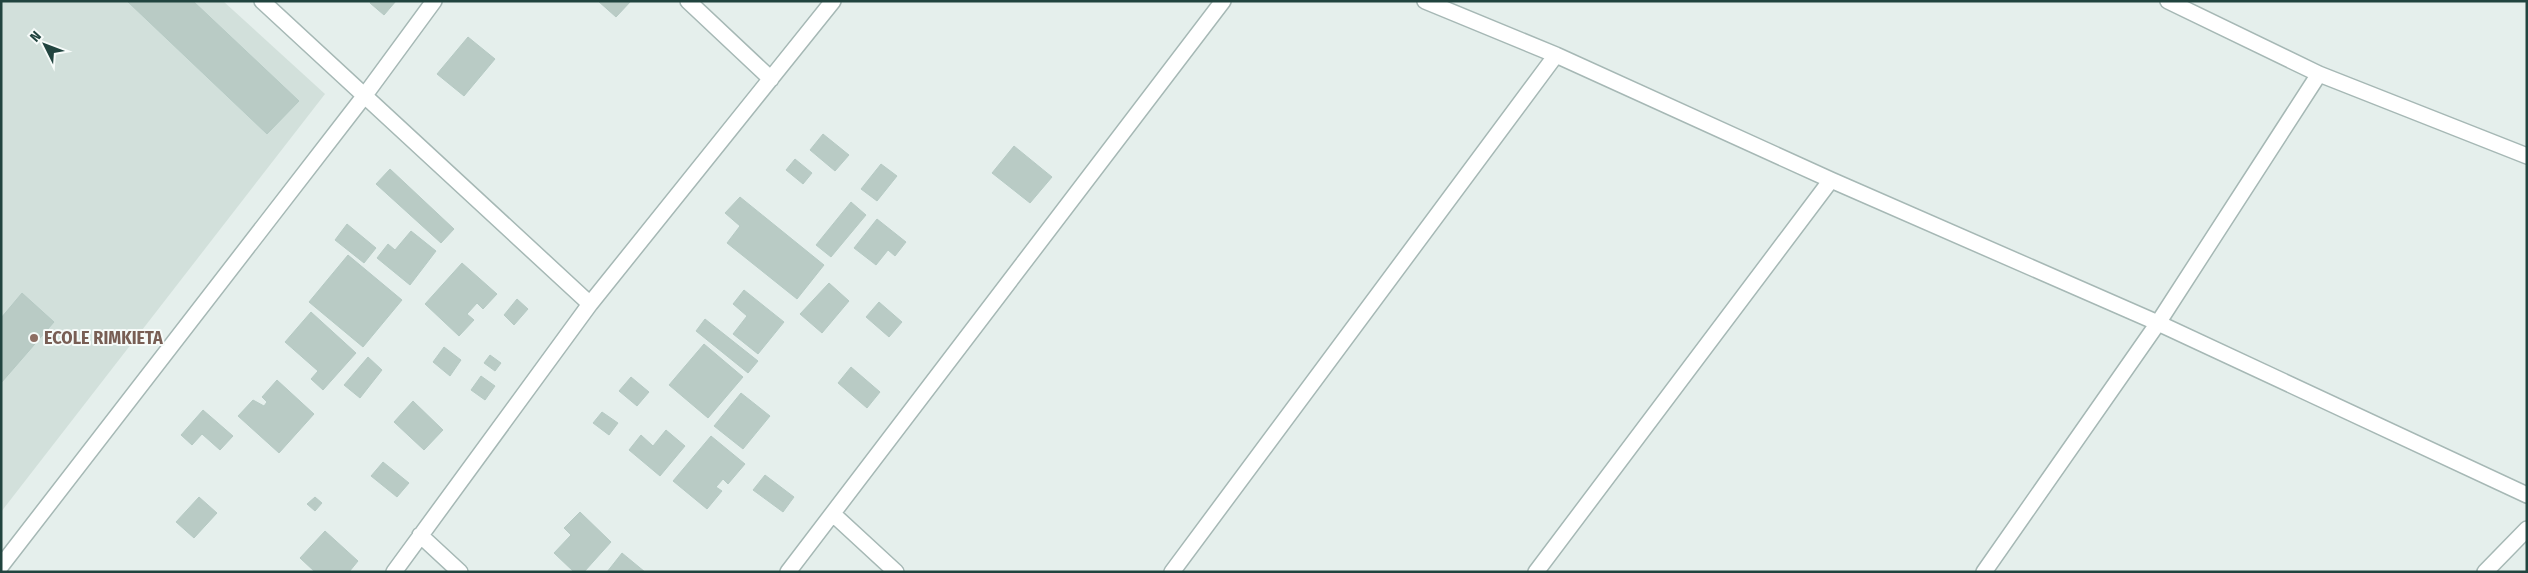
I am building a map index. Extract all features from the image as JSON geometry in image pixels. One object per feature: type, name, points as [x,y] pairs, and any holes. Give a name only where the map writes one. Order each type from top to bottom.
[{"type":"street","points":[[262,1],[365,94],[590,304]]},
{"type":"street","points":[[1,566],[365,94],[434,1]]},
{"type":"street","points":[[688,1],[771,79]]},
{"type":"street","points":[[394,572],[590,304],[833,1]]},
{"type":"street","points":[[788,572],[1223,1]]},
{"type":"street","points":[[1425,1],[1556,55],[1831,180],[2158,323],[2527,495]]},
{"type":"street","points":[[2168,1],[2319,74],[2527,156]]},
{"type":"street","points":[[1172,572],[1556,55]]},
{"type":"street","points":[[1984,572],[2158,323],[2319,74]]},
{"type":"street","points":[[1536,572],[1831,180]]},
{"type":"street","points":[[833,514],[896,572]]},
{"type":"street","points":[[2485,572],[2527,529]]},
{"type":"street","points":[[420,536],[460,572]]},
{"type":"shaded area","points":[[1,1],[223,1],[325,94],[1,512]]},
{"type":"building","points":[[127,1],[193,1],[299,101],[267,134]]},
{"type":"building","points":[[371,1],[396,1],[384,15],[370,3]]},
{"type":"building","points":[[598,1],[631,1],[616,17]]},
{"type":"building","points":[[468,37],[495,59],[464,96],[437,74]]},
{"type":"building","points":[[823,134],[849,155],[835,171],[810,150]]},
{"type":"building","points":[[1014,146],[1052,177],[1030,203],[992,173]]},
{"type":"building","points":[[795,159],[812,173],[803,184],[786,170]]},
{"type":"building","points":[[881,164],[897,176],[877,201],[861,189]]},
{"type":"building","points":[[390,169],[454,229],[441,243],[376,184]]},
{"type":"building","points":[[740,197],[824,265],[797,299],[727,243],[740,226],[725,213]]},
{"type":"building","points":[[851,202],[866,215],[831,257],[816,245]]},
{"type":"building","points":[[877,219],[906,242],[895,256],[888,250],[876,265],[854,248]]},
{"type":"building","points":[[347,224],[376,248],[364,263],[335,240]]},
{"type":"building","points":[[411,231],[436,251],[410,285],[377,258],[388,244],[395,250]]},
{"type":"building","points":[[348,255],[402,300],[363,347],[309,302]]},
{"type":"building","points":[[462,263],[497,294],[483,309],[477,303],[467,314],[474,320],[459,336],[425,304]]},
{"type":"building","points":[[829,283],[849,301],[822,333],[800,314]]},
{"type":"building","points":[[744,290],[784,322],[758,354],[733,334],[747,316],[733,304]]},
{"type":"building","points":[[22,293],[54,322],[1,383],[1,318]]},
{"type":"building","points":[[517,299],[528,309],[514,325],[504,315]]},
{"type":"building","points":[[879,302],[902,322],[889,337],[866,317]]},
{"type":"building","points":[[311,312],[356,353],[323,390],[311,379],[318,371],[285,342]]},
{"type":"building","points":[[705,319],[758,361],[748,373],[696,331]]},
{"type":"building","points":[[704,344],[743,377],[708,418],[669,385]]},
{"type":"building","points":[[444,347],[461,360],[450,376],[433,362]]},
{"type":"building","points":[[490,355],[501,363],[495,371],[484,363]]},
{"type":"building","points":[[368,357],[382,370],[360,398],[344,385]]},
{"type":"building","points":[[851,367],[880,392],[867,408],[838,383]]},
{"type":"building","points":[[481,376],[495,386],[485,400],[471,390]]},
{"type":"building","points":[[631,377],[649,392],[637,406],[619,391]]},
{"type":"building","points":[[277,380],[314,414],[279,453],[238,416],[253,400],[264,406],[267,402],[262,397]]},
{"type":"building","points":[[741,393],[770,416],[743,449],[714,426]]},
{"type":"building","points":[[413,401],[443,430],[424,450],[394,422]]},
{"type":"building","points":[[203,410],[233,436],[220,450],[202,434],[192,445],[181,435]]},
{"type":"building","points":[[602,412],[618,423],[609,435],[593,423]]},
{"type":"building","points":[[666,430],[685,446],[660,476],[629,450],[641,435],[653,446]]},
{"type":"building","points":[[711,436],[745,464],[728,484],[723,479],[716,487],[722,491],[707,509],[673,481]]},
{"type":"building","points":[[383,462],[409,483],[397,497],[371,476]]},
{"type":"building","points":[[765,475],[794,497],[783,512],[753,490]]},
{"type":"building","points":[[199,497],[217,513],[194,538],[176,522]]},
{"type":"building","points":[[315,497],[322,503],[315,511],[307,504]]},
{"type":"building","points":[[580,512],[611,542],[584,572],[574,572],[554,553],[571,535],[564,528]]},
{"type":"building","points":[[325,531],[358,561],[349,572],[315,572],[300,558]]},
{"type":"building","points":[[622,553],[645,572],[607,572]]},
{"type":"place","name":"ECOLE RIMKIETA","points":[[34,338]]}]
